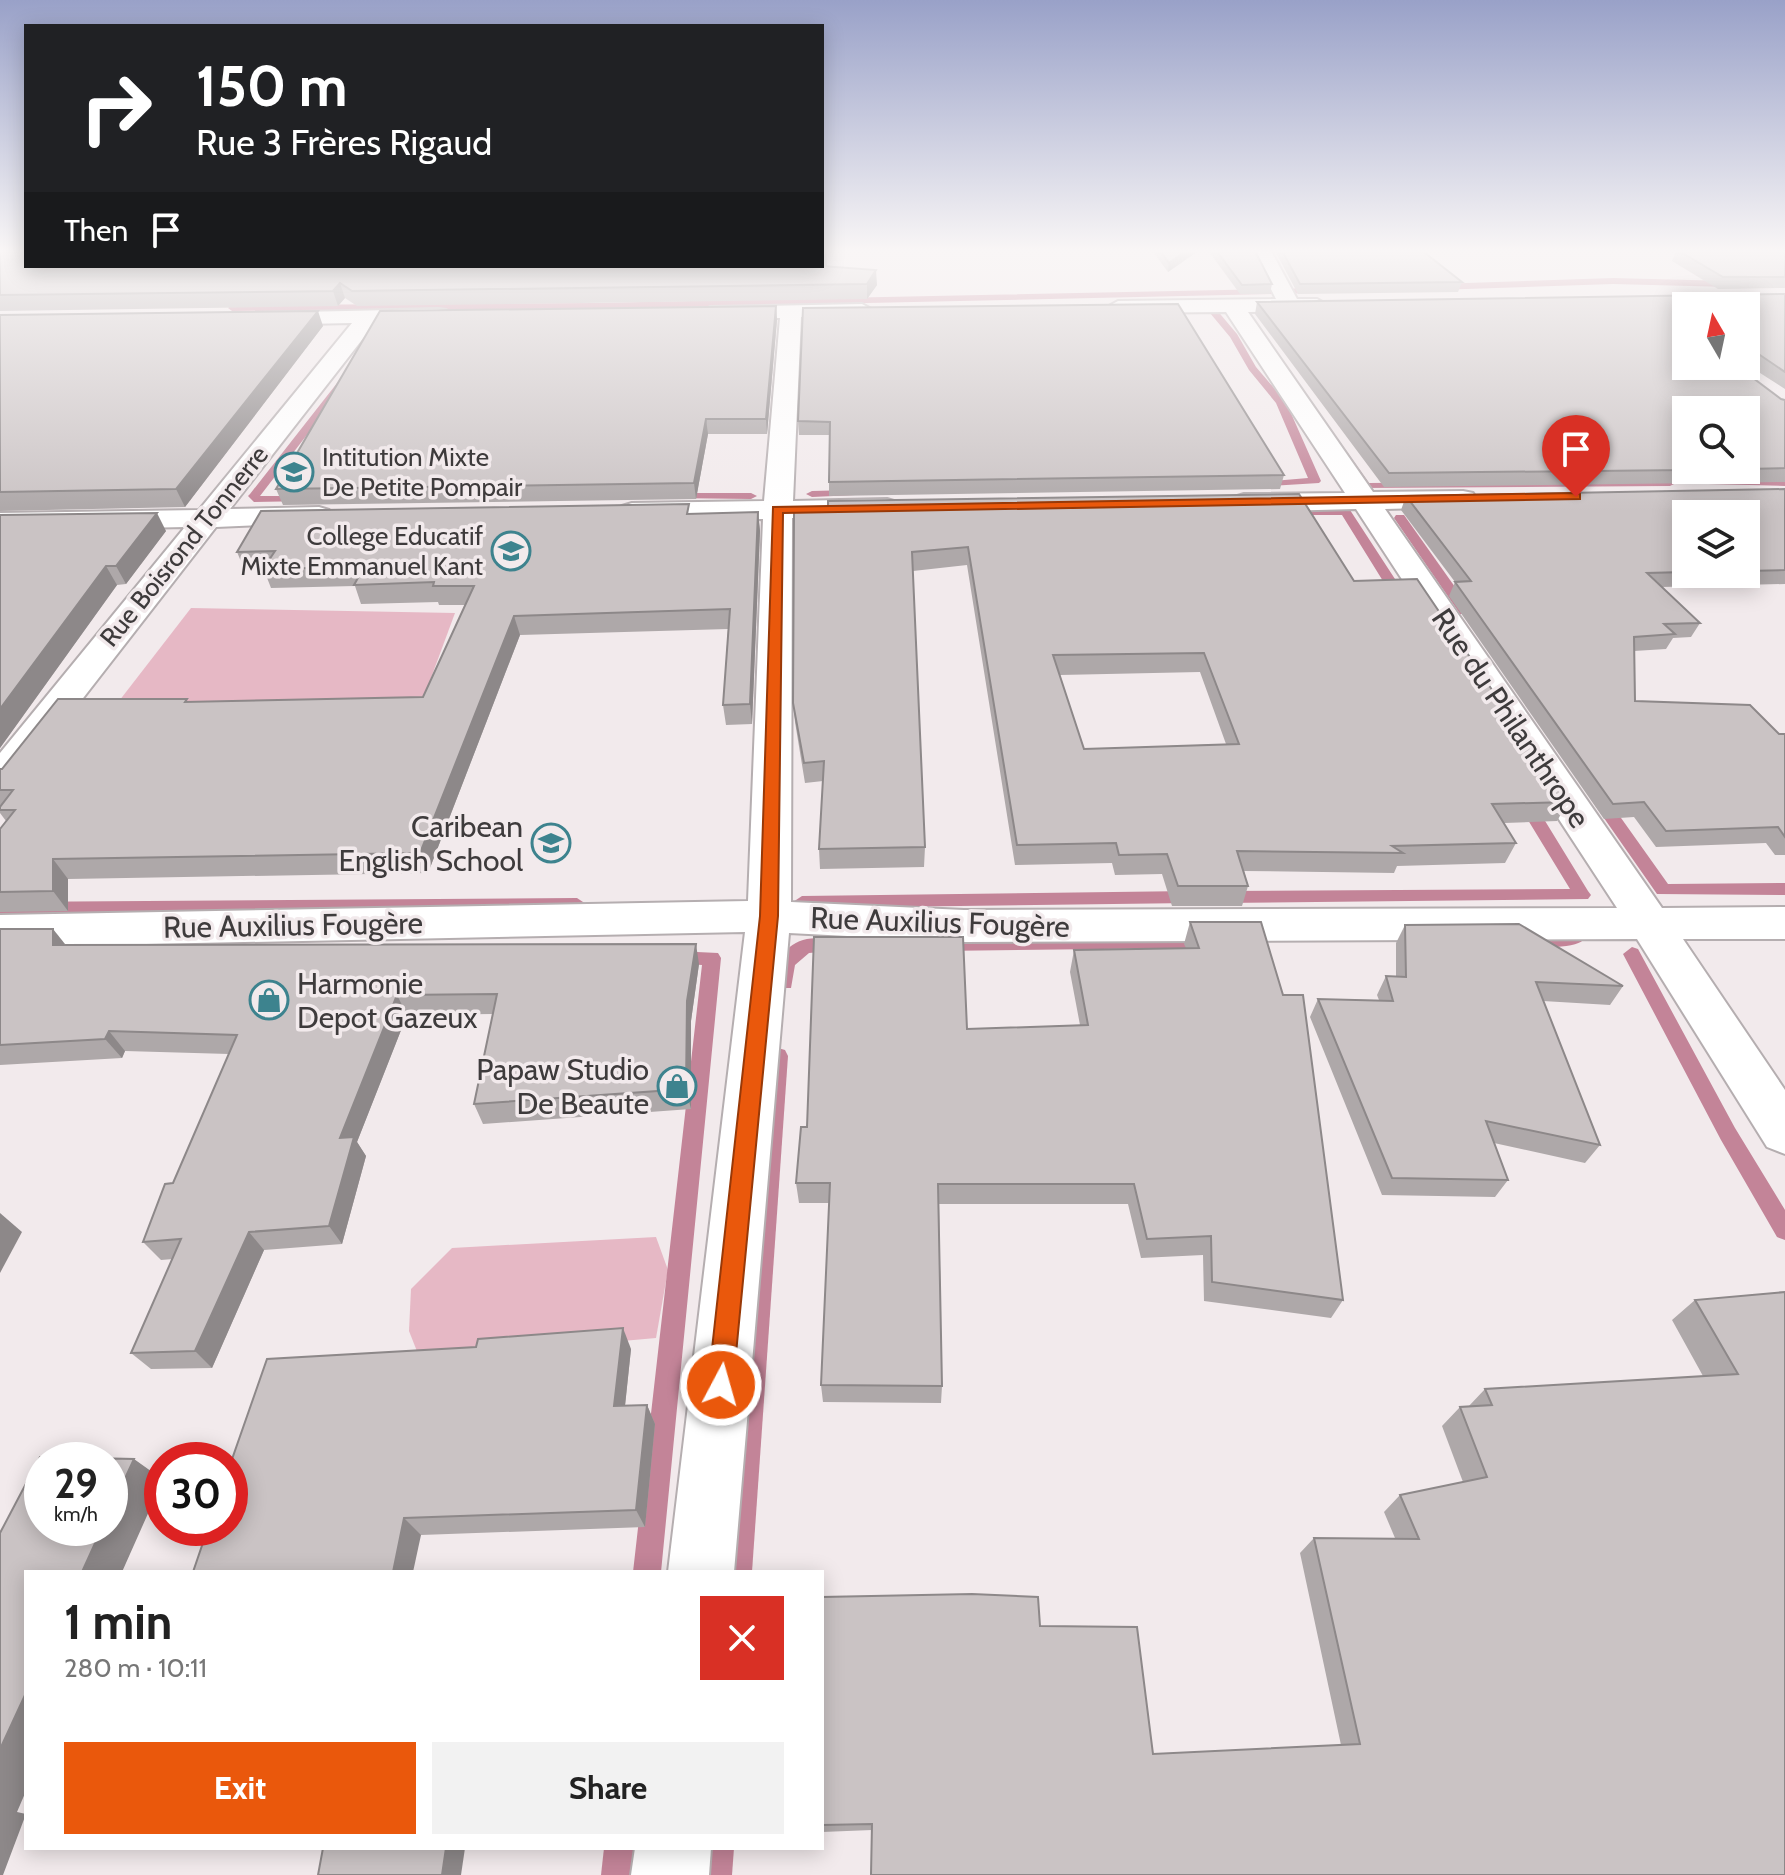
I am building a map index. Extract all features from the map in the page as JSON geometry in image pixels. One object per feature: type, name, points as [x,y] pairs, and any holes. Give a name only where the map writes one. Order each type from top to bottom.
[{"type":"street","name":"Rue Boisrond Tonnerre","points":[[0,778],[204,518],[352,336]]},
{"type":"street","points":[[701,1570],[769,916],[778,509],[789,336]]},
{"type":"street","name":"Rue du Philanthrope","points":[[1254,336],[1650,925],[1785,1132]]},
{"type":"street","points":[[1223,503],[1490,499]]},
{"type":"street","points":[[602,512],[921,507]]},
{"type":"street","points":[[0,522],[348,516]]},
{"type":"street","name":"Rue Auxilius Fougère","points":[[0,931],[769,916],[964,926],[1785,923]]},
{"type":"street","points":[[670,1875],[673,1850]]},
{"type":"shaded area","points":[[191,608],[455,613],[418,713],[109,714]]},
{"type":"shaded area","points":[[656,1237],[668,1270],[656,1338],[420,1359],[409,1331],[411,1289],[452,1248]]},
{"type":"building","points":[[0,336],[298,336],[176,489],[0,492]]},
{"type":"building","points":[[365,336],[773,336],[766,419],[706,419],[694,483],[276,489]]},
{"type":"building","points":[[802,336],[1198,336],[1284,475],[829,482],[830,422],[798,421]]},
{"type":"building","points":[[1284,336],[1672,336],[1672,380],[1756,380],[1785,400],[1785,468],[1760,469],[1760,396],[1672,396],[1672,470],[1389,473]]},
{"type":"building","points":[[1760,336],[1785,336],[1785,372],[1760,355]]},
{"type":"building","points":[[1785,489],[1785,570],[1760,571],[1760,500],[1672,500],[1672,572],[1647,573],[1700,623],[1664,624],[1675,634],[1634,637],[1635,701],[1750,705],[1779,734],[1785,734],[1785,837],[1778,827],[1666,831],[1644,802],[1613,804],[1455,582],[1471,581],[1406,496]]},
{"type":"building","points":[[1299,494],[1354,581],[1417,579],[1568,802],[1492,804],[1516,843],[1392,846],[1403,853],[1237,851],[1248,886],[1178,886],[1167,854],[1119,855],[1116,843],[1017,845],[968,547],[912,552],[925,847],[819,849],[824,761],[804,763],[793,703],[794,512],[828,509],[828,501]],"holes":[[[1204,653],[1239,744],[1084,749],[1053,655]]]},
{"type":"building","points":[[689,504],[687,514],[758,512],[750,704],[723,705],[730,609],[514,616],[420,853],[53,859],[53,891],[0,892],[0,829],[15,810],[0,810],[13,790],[0,790],[0,769],[58,699],[187,699],[185,702],[423,697],[474,586],[433,586],[434,582],[354,585],[364,567],[263,569],[275,551],[237,552],[261,511]]},
{"type":"building","points":[[157,513],[116,566],[106,566],[0,709],[0,515]]},
{"type":"building","points":[[1190,922],[1261,922],[1283,995],[1303,995],[1343,1300],[1212,1282],[1211,1236],[1147,1239],[1134,1184],[938,1184],[942,1386],[821,1385],[830,1183],[796,1183],[801,1127],[807,1127],[814,937],[963,937],[967,1029],[1088,1025],[1074,950],[1199,948]]},
{"type":"building","points":[[1519,924],[1623,986],[1536,982],[1600,1145],[1486,1121],[1508,1180],[1392,1178],[1318,999],[1393,1001],[1386,976],[1406,977],[1405,925]]},
{"type":"building","points":[[0,929],[53,929],[53,945],[696,944],[687,1001],[686,1089],[474,1104],[497,994],[397,995],[340,1138],[354,1137],[329,1226],[249,1232],[195,1351],[131,1353],[181,1239],[143,1242],[165,1184],[173,1183],[237,1035],[109,1031],[105,1039],[0,1045]]},
{"type":"building","points":[[1785,1292],[1785,1875],[871,1875],[872,1824],[824,1825],[824,1597],[972,1594],[1038,1597],[1040,1626],[1137,1627],[1153,1754],[1360,1744],[1314,1538],[1419,1539],[1400,1495],[1487,1477],[1460,1407],[1492,1405],[1485,1389],[1738,1374],[1695,1300]]},
{"type":"building","points":[[623,1328],[614,1406],[647,1405],[636,1510],[404,1518],[393,1570],[194,1570],[202,1546],[248,1546],[248,1442],[238,1442],[267,1359],[476,1347],[478,1339]]},
{"type":"building","points":[[24,1487],[24,1546],[94,1546],[83,1570],[24,1570],[24,1697],[0,1749],[0,1533]]},
{"type":"building","points":[[323,1850],[446,1850],[442,1875],[318,1875]]},
{"type":"waterway","points":[[1234,336],[1252,368],[1281,402],[1315,481],[1260,485]]},
{"type":"waterway","points":[[1263,336],[1366,486],[1670,483]]},
{"type":"waterway","points":[[304,499],[258,500],[254,496],[344,380]]},
{"type":"waterway","points":[[1760,483],[1785,483]]},
{"type":"waterway","points":[[812,494],[851,493]]},
{"type":"waterway","points":[[674,496],[751,496]]},
{"type":"waterway","points":[[1286,511],[1346,512],[1401,599]]},
{"type":"waterway","points":[[1400,518],[1465,611]]},
{"type":"waterway","points":[[1598,798],[1663,890],[1785,889]]},
{"type":"waterway","points":[[1221,897],[1582,895],[1525,802]]},
{"type":"waterway","points":[[802,902],[1191,897]]},
{"type":"waterway","points":[[0,908],[577,904]]},
{"type":"waterway","points":[[1523,939],[1574,940]]},
{"type":"waterway","points":[[939,944],[1189,941]]},
{"type":"waterway","points":[[784,983],[786,962],[805,946],[837,945]]},
{"type":"waterway","points":[[1632,954],[1728,1134],[1785,1230]]},
{"type":"waterway","points":[[647,1570],[712,958],[676,958]]},
{"type":"waterway","points":[[738,1570],[778,1056]]},
{"type":"waterway","points":[[617,1875],[620,1850]]},
{"type":"waterway","points":[[716,1875],[718,1850]]},
{"type":"place","name":"Intitution Mixte De Petite Pompair","points":[[294,472]]},
{"type":"place","name":"College Educatif Mixte Emmanuel Kant","points":[[511,551]]},
{"type":"place","name":"Caribean English School","points":[[551,843]]},
{"type":"place","name":"Harmonie Depot Gazeux","points":[[269,1000]]},
{"type":"place","name":"Papaw Studio De Beaute","points":[[677,1086]]},
{"type":"route","points":[[721,1385],[769,916],[778,509],[1576,497]]}]
